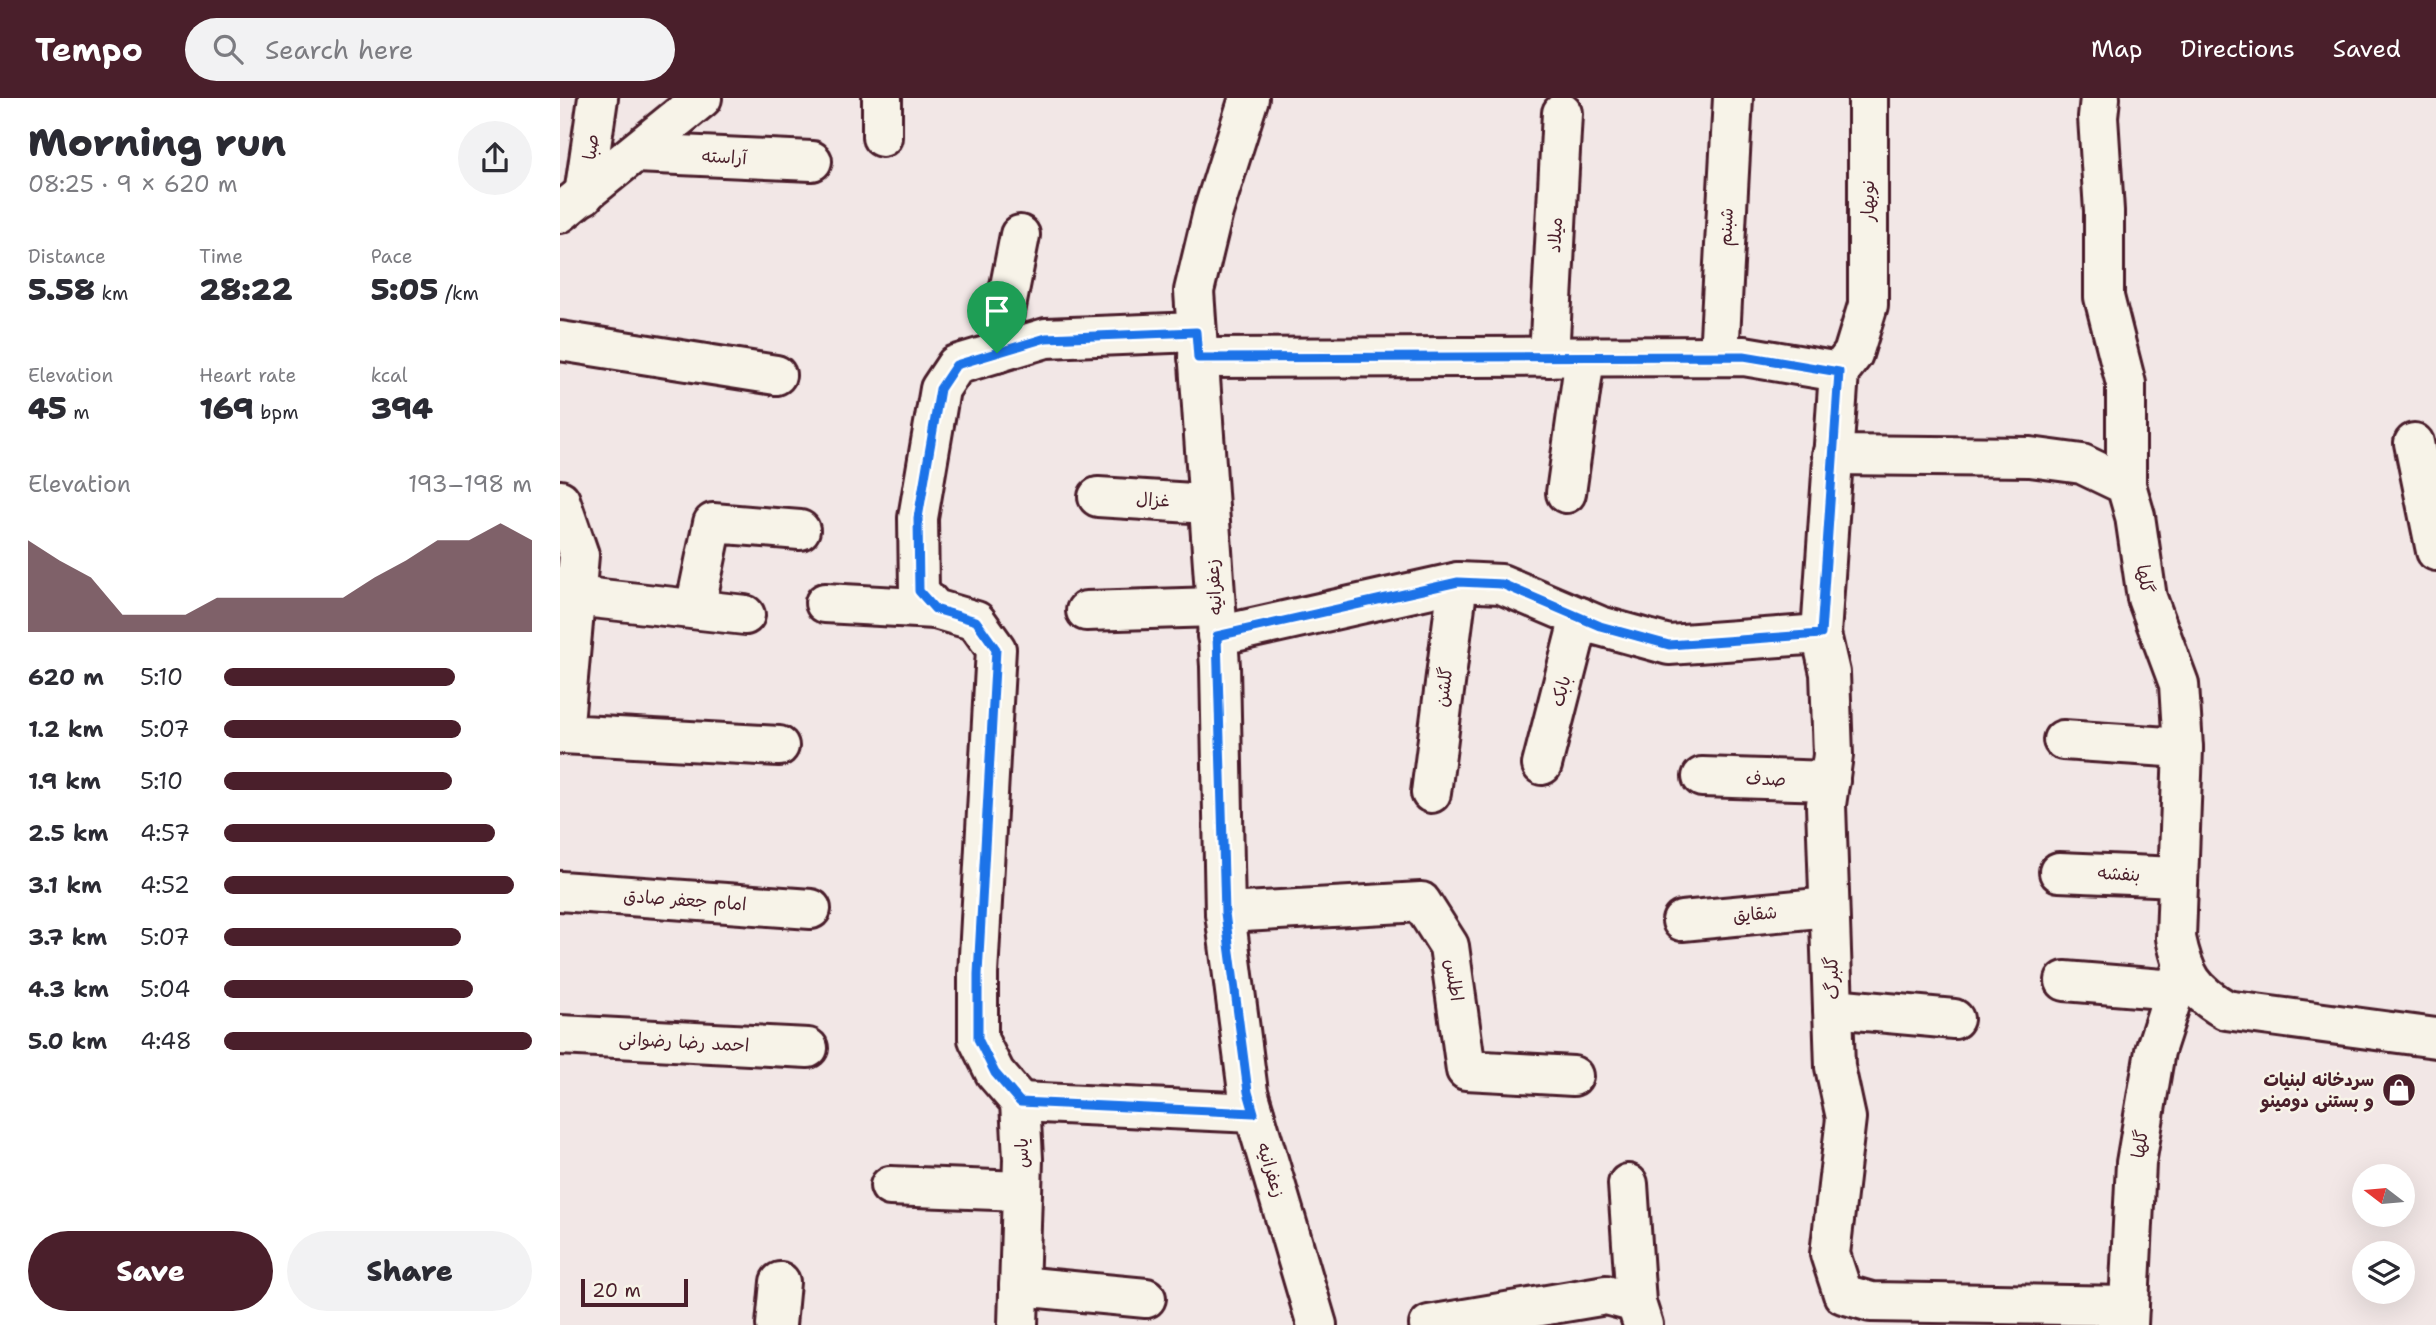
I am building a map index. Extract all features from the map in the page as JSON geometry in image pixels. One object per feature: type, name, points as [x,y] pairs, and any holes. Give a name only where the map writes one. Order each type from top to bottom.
[{"type":"street","name":"صبا","points":[[572,204],[598,98]]},
{"type":"street","points":[[572,204],[702,98]]},
{"type":"street","points":[[882,98],[882,137]]},
{"type":"street","name":"زعفرانیه","points":[[1249,98],[1213,212],[1194,291],[1216,622],[1225,913],[1248,1092],[1317,1325]]},
{"type":"street","name":"شبنم","points":[[1719,356],[1733,98]]},
{"type":"street","name":"نوبهار","points":[[1839,372],[1853,354],[1868,305],[1867,98]]},
{"type":"street","name":"گلها","points":[[2100,98],[2098,117],[2104,211],[2104,297],[2126,384],[2126,485],[2135,516],[2147,598],[2179,684],[2183,748],[2176,938],[2179,979],[2155,1051],[2136,1163],[2129,1315]]},
{"type":"street","name":"میلاد","points":[[1562,113],[1567,356],[1566,493]]},
{"type":"street","name":"آراسته","points":[[636,153],[812,161]]},
{"type":"street","points":[[997,353],[1020,235]]},
{"type":"street","points":[[935,609],[919,591],[918,518],[940,389],[956,365],[1046,338],[1567,356],[1744,356],[1839,372]]},
{"type":"street","points":[[560,341],[776,375]]},
{"type":"street","name":"گلبرگ","points":[[1839,372],[1821,634],[1830,673],[1833,755],[1826,805],[1835,1067],[1846,1118],[1830,1254],[1843,1294],[1871,1302],[2129,1315]]},
{"type":"street","points":[[2414,443],[2436,551]]},
{"type":"street","points":[[1832,455],[2030,457],[2082,464],[2126,485]]},
{"type":"street","name":"غزال","points":[[1098,497],[1208,503]]},
{"type":"street","points":[[562,514],[579,555],[563,734],[779,746]]},
{"type":"street","points":[[695,609],[713,523],[800,530]]},
{"type":"street","points":[[1086,611],[1216,622],[1458,582],[1502,584],[1600,626],[1669,645],[1821,634]]},
{"type":"street","name":"گلشن","points":[[1431,793],[1458,582]]},
{"type":"street","points":[[575,596],[745,615]]},
{"type":"street","points":[[825,603],[935,609],[976,621],[996,649],[978,974],[978,1039],[995,1073],[1020,1102],[1254,1113]]},
{"type":"street","name":"بابک","points":[[1542,765],[1580,617]]},
{"type":"street","points":[[2063,740],[2183,748]]},
{"type":"street","name":"صدف","points":[[1702,777],[1829,781]]},
{"type":"street","name":"بنفشه","points":[[2059,872],[2178,877]]},
{"type":"street","name":"امام جعفر صادق","points":[[560,891],[810,909]]},
{"type":"street","name":"اطلس","points":[[1225,913],[1421,902],[1449,946],[1466,1070],[1573,1076]]},
{"type":"street","name":"شقایق","points":[[1682,921],[1829,908]]},
{"type":"street","points":[[2065,981],[2179,979]]},
{"type":"street","name":"گلها","points":[[2179,979],[2226,1010],[2436,1038]]},
{"type":"street","points":[[1833,1008],[1954,1018]]},
{"type":"street","name":"احمد رضا رضوانی","points":[[560,1035],[808,1048]]},
{"type":"street","name":"یاس","points":[[1018,1325],[1020,1102]]},
{"type":"street","points":[[1628,1184],[1640,1314]]},
{"type":"street","points":[[890,1186],[1021,1191]]},
{"type":"street","points":[[776,1325],[780,1282]]},
{"type":"street","points":[[1019,1286],[1146,1298]]},
{"type":"street","points":[[1429,1325],[1606,1295],[1640,1314]]},
{"type":"place","name":"سردخانه لبنیات و بستنی دومینو","points":[[2399,1090]]},
{"type":"route","points":[[1196,332],[1198,358],[1744,356],[1839,372],[1821,634],[1669,645],[1600,626],[1502,584],[1458,582],[1379,602],[1217,636],[1220,667],[1225,913],[1248,1092],[1254,1113],[1020,1102],[995,1073],[978,1039],[978,974],[996,649],[976,621],[935,609],[919,591],[918,518],[940,389],[956,365],[997,353],[1046,338],[1196,332]]}]
